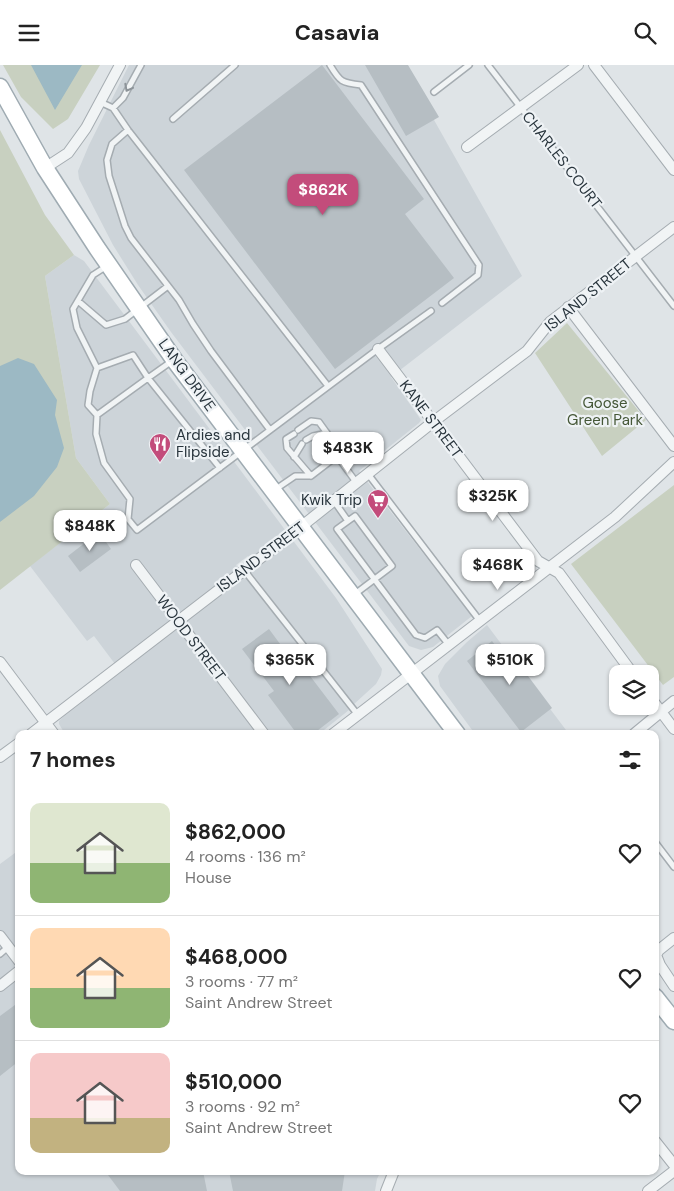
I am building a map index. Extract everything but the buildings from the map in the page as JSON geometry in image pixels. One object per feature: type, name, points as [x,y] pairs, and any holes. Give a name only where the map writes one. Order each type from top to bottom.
[{"type":"main road","name":"LANG DRIVE","points":[[0,87],[46,168],[108,265],[174,359],[454,730]]},
{"type":"main road","points":[[659,1002],[674,1021]]},
{"type":"street","points":[[46,168],[68,153],[86,128],[120,65]]},
{"type":"street","points":[[467,147],[578,65]]},
{"type":"street","points":[[594,65],[674,170]]},
{"type":"street","name":"ISLAND STREET","points":[[36,730],[177,620],[302,527],[433,422],[527,351],[550,322],[674,227]]},
{"type":"street","points":[[568,307],[674,446]]},
{"type":"street","name":"KANE STREET","points":[[378,349],[538,561],[559,573],[626,665]]},
{"type":"street","points":[[338,730],[615,517],[674,462]]},
{"type":"street","name":"WOOD STREET","points":[[136,565],[261,730]]},
{"type":"street","points":[[0,662],[51,730]]},
{"type":"street","points":[[639,730],[674,701]]},
{"type":"street","points":[[659,710],[674,729]]},
{"type":"street","points":[[0,757],[15,746]]},
{"type":"street","points":[[0,936],[4,950],[15,958]]},
{"type":"street","points":[[659,950],[674,938]]},
{"type":"street","points":[[659,963],[674,986]]},
{"type":"street","points":[[0,986],[15,974]]},
{"type":"street","points":[[659,1146],[674,1165]]},
{"type":"street","points":[[648,1191],[674,1171]]},
{"type":"street","points":[[386,1191],[392,1175]]},
{"type":"lane","points":[[113,108],[123,98],[141,65]]},
{"type":"lane","points":[[173,119],[235,65]]},
{"type":"lane","points":[[330,65],[344,83],[361,85],[479,265],[478,275],[442,303]]},
{"type":"lane","points":[[434,92],[469,65]]},
{"type":"lane","name":"CHARLES COURT","points":[[488,65],[674,306]]},
{"type":"lane","points":[[100,102],[113,108],[128,130],[328,386]]},
{"type":"lane","points":[[128,130],[112,144],[107,160],[109,176],[125,226],[131,238],[179,300],[211,351],[270,430]]},
{"type":"lane","points":[[108,265],[93,275],[73,309],[77,328],[97,367],[88,405],[97,415],[96,434],[104,463],[130,499],[128,519],[137,530],[431,311]]},
{"type":"lane","points":[[78,301],[106,325],[125,319],[168,286]]},
{"type":"lane","points":[[97,367],[133,355],[148,378],[220,468]]},
{"type":"lane","points":[[97,415],[174,359]]},
{"type":"lane","points":[[311,476],[287,448],[286,439],[311,421],[318,421],[337,447],[337,456],[357,483]]},
{"type":"lane","points":[[306,440],[313,436],[327,433]]},
{"type":"lane","points":[[294,457],[302,445]]},
{"type":"lane","points":[[274,491],[295,476],[311,476],[337,456]]},
{"type":"lane","points":[[368,474],[480,621]]},
{"type":"lane","points":[[334,501],[348,521]]},
{"type":"lane","points":[[353,595],[374,579],[392,566],[376,548],[359,525],[355,516],[337,529],[350,545],[374,579],[416,635],[425,638],[437,630],[449,645]]},
{"type":"lane","points":[[350,545],[353,539]]},
{"type":"lane","points":[[358,557],[362,551]]},
{"type":"lane","points":[[366,568],[370,561]]},
{"type":"lane","points":[[244,570],[358,715]]},
{"type":"lane","points":[[659,847],[674,867]]},
{"type":"shaded area","points":[[129,65],[403,65],[522,276],[391,377],[421,420],[359,471],[472,616],[433,647],[421,650],[409,646],[171,332],[113,245],[79,179],[78,171]]},
{"type":"shaded area","points":[[74,255],[84,261],[336,598],[382,669],[376,684],[353,705],[251,572],[256,568],[248,556],[236,565],[349,710],[324,730],[63,730],[59,721],[63,717],[121,672],[94,636],[87,641],[30,566],[110,504],[76,458],[45,276]]},
{"type":"shaded area","points":[[487,625],[566,730],[472,730],[440,686],[438,676],[445,664]]},
{"type":"shaded area","points":[[15,853],[15,1175],[379,1175],[375,1191],[0,1191],[0,864]]},
{"type":"green space","points":[[3,65],[100,65],[68,119],[53,129],[21,97]]},
{"type":"green space","points":[[0,130],[45,215],[74,255],[45,276],[76,458],[110,504],[0,590]]},
{"type":"green space","name":"Goose Green Park","points":[[567,323],[646,420],[602,456],[535,353]]},
{"type":"green space","points":[[674,485],[674,677],[663,685],[659,680],[659,665],[648,665],[571,564]]},
{"type":"water","points":[[31,65],[82,65],[55,110]]},
{"type":"water","points":[[18,358],[34,364],[57,400],[55,415],[64,448],[57,467],[34,496],[0,522],[0,366]]},
{"type":"place","name":"Ardies and Flipside","points":[[160,463]]},
{"type":"place","name":"Kwik Trip","points":[[378,519]]}]
